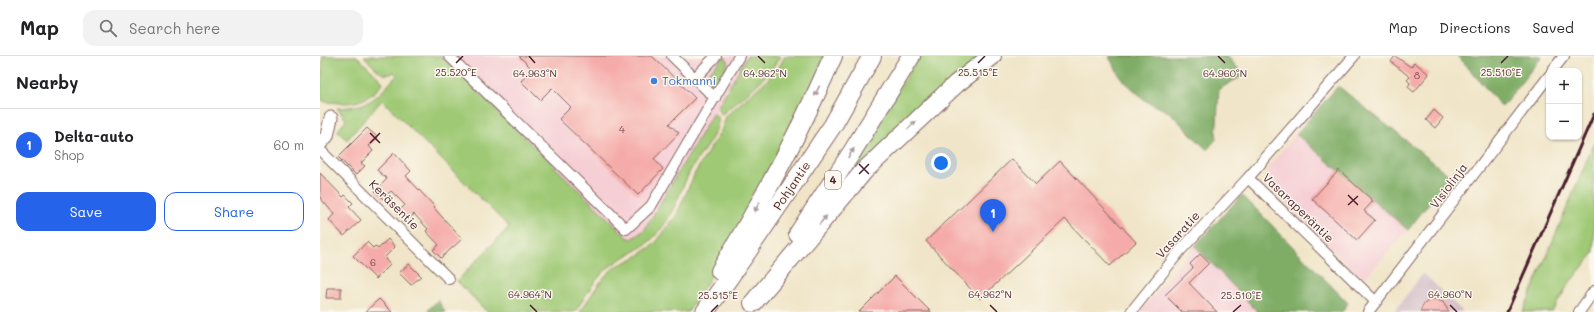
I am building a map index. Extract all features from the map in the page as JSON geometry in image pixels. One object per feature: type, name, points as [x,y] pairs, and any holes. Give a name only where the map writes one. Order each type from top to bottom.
[{"type":"highway","points":[[696,312],[740,239],[780,166],[814,99],[833,56]]},
{"type":"highway","name":"Pohjantie","points":[[705,312],[833,125],[872,56]]},
{"type":"highway","name":"4","points":[[750,308],[852,152],[911,56]]},
{"type":"highway","points":[[750,308],[864,171],[956,84],[992,56]]},
{"type":"street","points":[[449,56],[626,229],[651,206],[715,98],[737,57]]},
{"type":"street","points":[[672,56],[715,98]]},
{"type":"street","points":[[694,78],[716,56]]},
{"type":"street","name":"Vasaraperäntie","points":[[1354,56],[1248,178],[1376,302]]},
{"type":"street","points":[[1554,68],[1564,56]]},
{"type":"street","name":"Visiolinja","points":[[1368,312],[1421,245],[1546,80]]},
{"type":"street","points":[[320,144],[327,136],[331,118]]},
{"type":"street","name":"Keräsentie","points":[[320,150],[449,279]]},
{"type":"street","name":"Vasaratie","points":[[1131,312],[1180,251],[1248,178]]},
{"type":"street","points":[[1579,312],[1594,291]]},
{"type":"shaded area","points":[[429,56],[749,56],[645,235],[623,246]]},
{"type":"shaded area","points":[[1296,134],[1408,230],[1363,280],[1269,186],[1268,167]]},
{"type":"shaded area","points":[[1195,246],[1258,312],[1140,312]]},
{"type":"shaded area","points":[[1423,273],[1462,311],[1462,312],[1394,312]]},
{"type":"green space","points":[[323,56],[357,56],[383,83],[369,97],[352,103],[323,101],[320,97]]},
{"type":"green space","points":[[364,56],[441,56],[626,236],[631,239],[645,229],[713,113],[716,115],[718,120],[717,129],[690,171],[671,213],[662,228],[646,244],[618,260],[601,274],[575,312],[487,312],[457,281],[509,227],[382,100],[347,140],[338,132],[346,120],[337,108],[358,106],[372,100],[397,75],[394,72],[390,74],[382,73]]},
{"type":"green space","points":[[747,56],[780,56],[775,65],[746,95],[722,114],[719,112],[718,106]]},
{"type":"green space","points":[[785,56],[828,56],[736,237],[688,312],[580,312],[606,275],[615,267],[636,257],[658,240],[677,214],[695,173],[722,129],[726,116],[767,80],[779,67]]},
{"type":"green space","points":[[919,56],[982,56],[834,194]]},
{"type":"green space","points":[[1227,56],[1244,75],[1219,89],[1216,139],[1207,150],[1169,112],[1146,101],[1121,78],[1109,57]]},
{"type":"green space","points":[[1458,56],[1542,56],[1502,107]]},
{"type":"green space","points":[[724,57],[728,60],[728,64],[717,83],[710,84],[704,77]]},
{"type":"green space","points":[[1338,86],[1450,176],[1408,230],[1296,134]]},
{"type":"green space","points":[[1594,143],[1594,253],[1570,282],[1552,312],[1523,312]]},
{"type":"green space","points":[[1242,195],[1348,303],[1342,312],[1258,312],[1195,246]]},
{"type":"green space","points":[[438,300],[445,312],[426,312]]},
{"type":"building","points":[[519,56],[652,56],[695,98],[669,124],[679,133],[654,159],[663,169],[638,195],[559,119],[571,107],[552,88],[540,100],[521,81],[532,69]]},
{"type":"building","points":[[1395,56],[1411,67],[1414,62],[1429,74],[1414,92],[1408,87],[1410,83],[1407,80],[1410,77],[1391,62]]},
{"type":"building","points":[[1434,110],[1443,118],[1435,128],[1426,120]]},
{"type":"building","points":[[367,128],[378,138],[369,146],[373,151],[361,163],[365,166],[356,175],[338,157]]},
{"type":"building","points":[[394,153],[411,171],[406,176],[462,239],[441,258],[433,250],[439,245],[426,231],[428,229],[414,214],[406,222],[397,213],[405,205],[391,191],[383,199],[375,191],[387,179],[377,170]]},
{"type":"building","points":[[1012,159],[1036,184],[1060,161],[1136,242],[1110,266],[1065,219],[980,299],[926,241]]},
{"type":"building","points":[[1339,170],[1373,201],[1364,211],[1375,220],[1357,240],[1312,199]]},
{"type":"building","points":[[320,173],[343,197],[345,195],[353,203],[349,207],[361,220],[344,236],[329,220],[334,214],[320,198]]},
{"type":"building","points":[[388,239],[395,247],[385,257],[390,265],[376,279],[353,256],[367,242],[373,248],[375,246],[378,249]]},
{"type":"building","points":[[1200,254],[1209,263],[1189,283],[1217,312],[1182,312],[1165,295],[1193,268],[1190,264]]},
{"type":"building","points":[[409,264],[421,276],[411,285],[399,273]]},
{"type":"building","points":[[895,276],[931,312],[859,312]]},
{"type":"building","points":[[327,288],[341,288],[341,298],[326,298]]},
{"type":"building","points":[[379,299],[392,312],[365,312]]},
{"type":"building","points":[[1434,299],[1443,302],[1449,312],[1420,312],[1423,305],[1429,300]]},
{"type":"railway","points":[[1507,312],[1594,114]]},
{"type":"place","name":"Tokmanni","points":[[654,81]]},
{"type":"place","name":"Delta-auto","points":[[993,232]]}]
